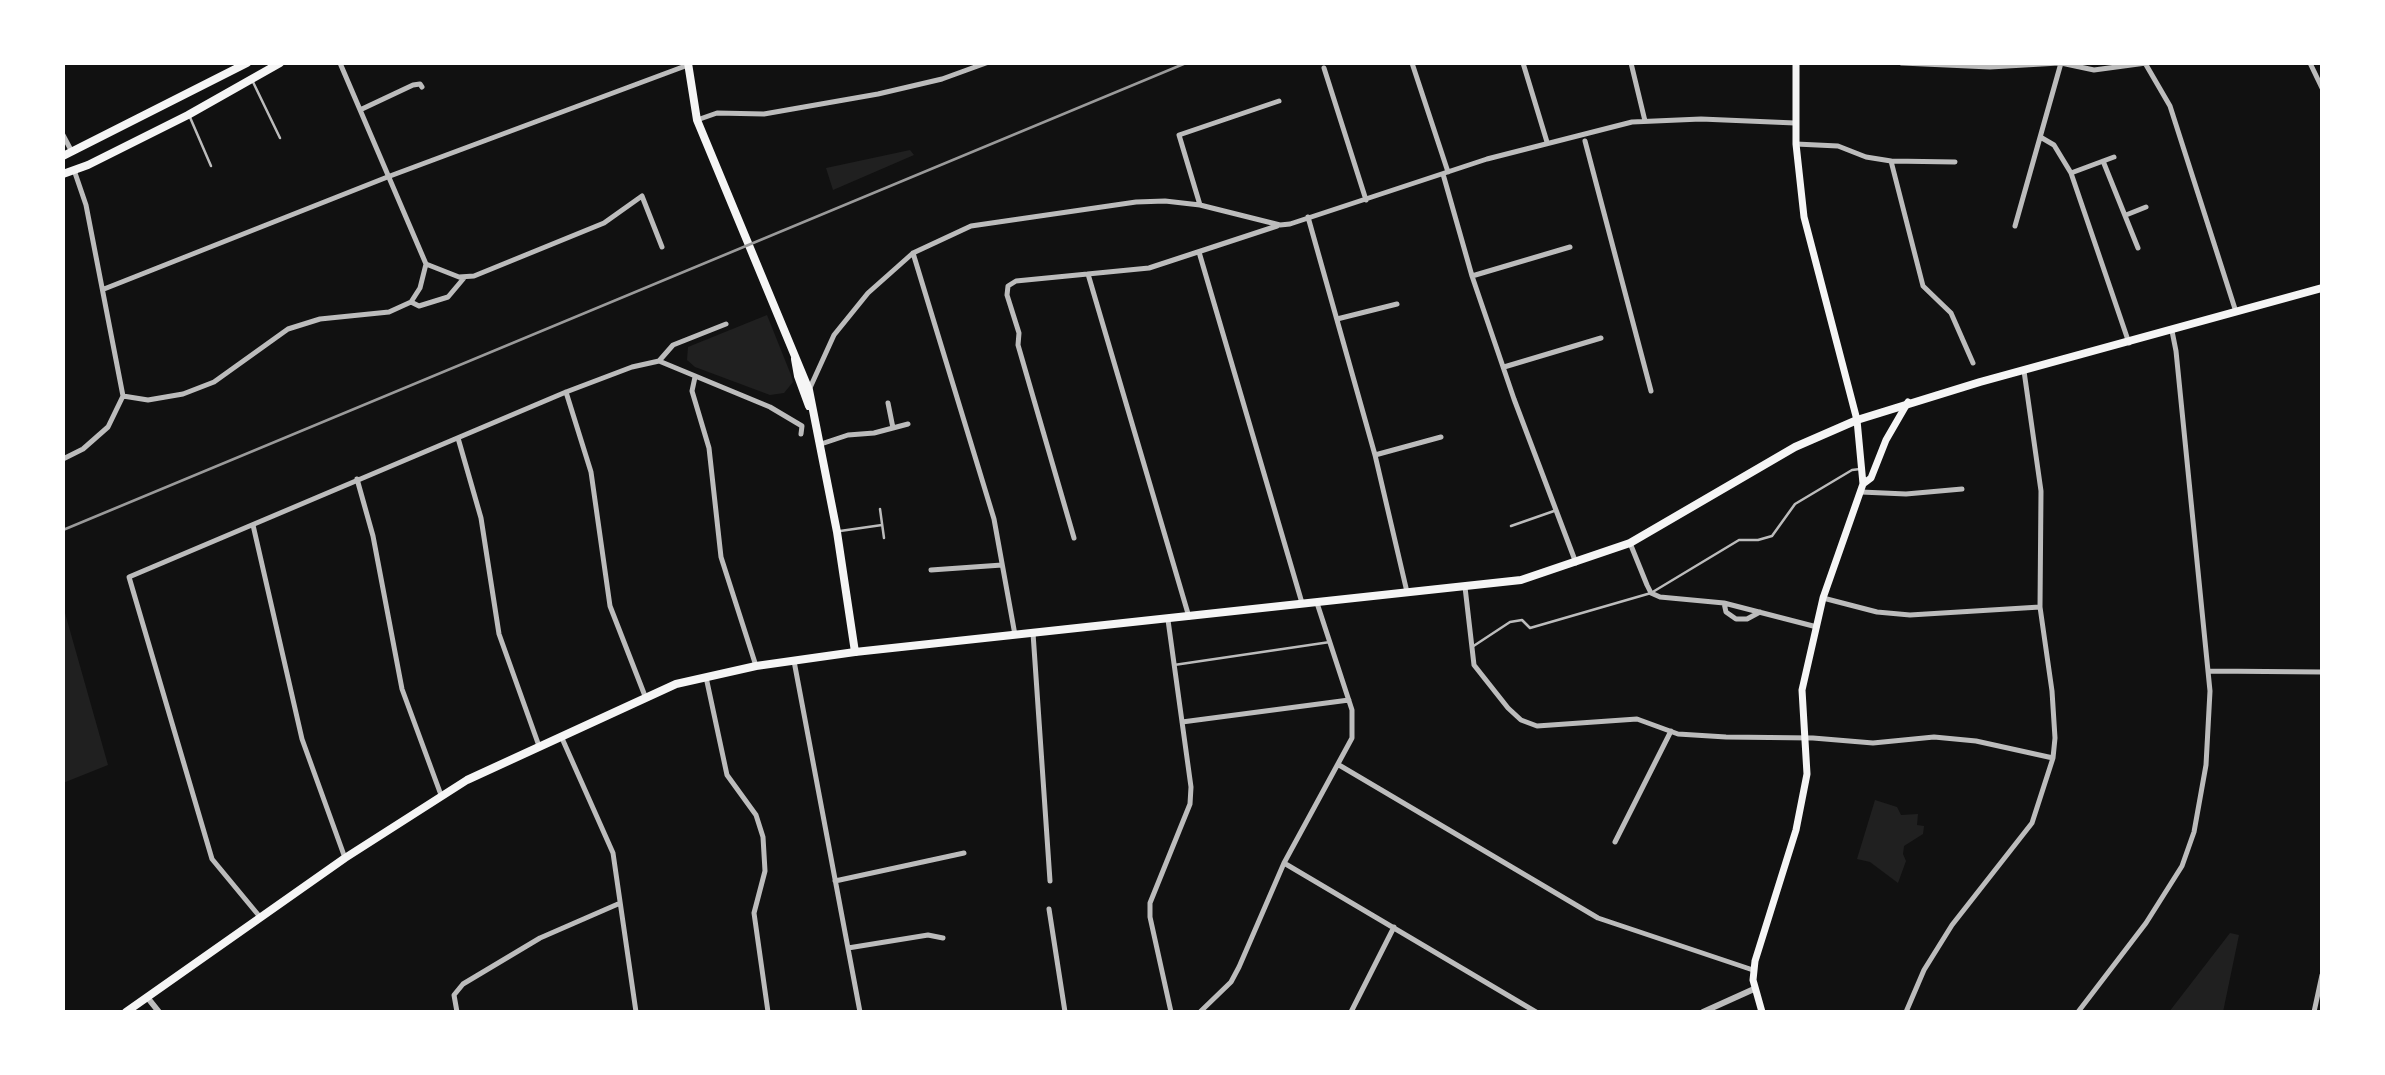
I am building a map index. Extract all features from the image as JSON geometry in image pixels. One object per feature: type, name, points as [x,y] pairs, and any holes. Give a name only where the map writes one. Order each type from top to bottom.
[{"type":"main road","points":[[67,154],[247,63]]},
{"type":"main road","points":[[63,174],[188,115],[253,81],[280,63]]},
{"type":"main road","points":[[1762,1012],[1754,989],[1753,970],[1803,802],[1807,774],[1802,690],[1824,598],[1862,488],[1863,469],[1857,420],[1807,235],[1796,144],[1796,63]]},
{"type":"main road","points":[[688,64],[697,120],[810,390],[812,410]]},
{"type":"main road","points":[[126,1012],[441,795],[645,696],[706,677],[756,666],[855,652],[1521,580],[1630,543],[1796,447],[1857,420],[1908,402],[2322,288]]},
{"type":"main road","points":[[795,356],[798,376],[812,410],[821,444],[855,652]]},
{"type":"main road","points":[[1862,488],[1871,478],[1886,440],[1908,402]]},
{"type":"street","points":[[123,396],[148,400],[183,394],[214,382],[288,329],[320,318],[389,312],[411,302],[420,288],[426,264],[362,109],[340,63]]},
{"type":"street","points":[[697,120],[717,113],[764,114],[865,97],[943,79],[986,63]]},
{"type":"street","points":[[1412,63],[1446,173],[1472,276],[1576,563]]},
{"type":"street","points":[[1523,63],[1547,142]]},
{"type":"street","points":[[1631,63],[1645,121]]},
{"type":"street","points":[[1902,63],[2060,63],[2094,70],[2146,63],[2170,106],[2237,313]]},
{"type":"street","points":[[2015,226],[2042,138],[2060,63]]},
{"type":"street","points":[[2310,63],[2322,88]]},
{"type":"street","points":[[104,289],[390,176],[688,64]]},
{"type":"street","points":[[1324,68],[1366,200]]},
{"type":"street","points":[[362,109],[413,85],[422,87]]},
{"type":"street","points":[[1200,205],[1179,135],[1279,101]]},
{"type":"street","points":[[1074,538],[1017,345],[1019,333],[1007,295],[1008,286],[1016,281],[1149,268],[1547,142],[1645,121],[1701,119],[1796,123]]},
{"type":"street","points":[[63,135],[67,154]]},
{"type":"street","points":[[2042,138],[2054,145],[2071,173],[2129,343]]},
{"type":"street","points":[[1585,141],[1651,391]]},
{"type":"street","points":[[1796,144],[1838,146],[1866,157],[1891,161],[1955,162]]},
{"type":"street","points":[[2071,173],[2114,157]]},
{"type":"street","points":[[1891,161],[1923,286],[1951,313],[1973,363]]},
{"type":"street","points":[[2103,161],[2138,248]]},
{"type":"street","points":[[63,459],[83,449],[108,427],[123,396],[82,187],[74,170]]},
{"type":"street","points":[[411,302],[419,306],[448,297],[464,278],[604,223],[642,196],[663,247]]},
{"type":"street","points":[[810,390],[834,335],[868,293],[913,253],[961,229],[1002,219],[1136,202],[1165,201],[1200,205],[1280,225]]},
{"type":"street","points":[[2126,215],[2146,207]]},
{"type":"street","points":[[1308,217],[1375,455],[1407,592]]},
{"type":"street","points":[[1472,276],[1570,247]]},
{"type":"street","points":[[1199,252],[1302,603]]},
{"type":"street","points":[[913,253],[994,519],[1015,636]]},
{"type":"street","points":[[426,264],[464,278]]},
{"type":"street","points":[[1088,274],[1189,617]]},
{"type":"street","points":[[1337,319],[1397,304]]},
{"type":"street","points":[[660,361],[673,345],[726,324]]},
{"type":"street","points":[[2078,1012],[2157,907],[2186,854],[2194,832],[2206,765],[2210,712],[2208,671],[2172,331]]},
{"type":"street","points":[[1504,367],[1601,338]]},
{"type":"street","points":[[260,918],[212,859],[129,577],[566,392],[632,367],[660,361],[770,407],[802,426],[801,434]]},
{"type":"street","points":[[1906,1012],[1924,970],[1952,925],[2032,823],[2053,758],[2053,691],[2040,607],[2041,491],[2024,371]]},
{"type":"street","points":[[695,377],[692,391],[709,448],[721,556],[756,666]]},
{"type":"street","points":[[566,392],[591,472],[610,607],[645,696]]},
{"type":"street","points":[[888,403],[893,428]]},
{"type":"street","points":[[821,444],[848,435],[908,424]]},
{"type":"street","points":[[1375,455],[1441,437]]},
{"type":"street","points":[[457,438],[481,518],[499,634],[539,746]]},
{"type":"street","points":[[357,479],[373,536],[402,689],[441,795]]},
{"type":"street","points":[[1862,488],[1906,494],[1962,489]]},
{"type":"street","points":[[253,525],[302,739],[345,859]]},
{"type":"street","points":[[1630,543],[1651,593],[1660,597],[1724,603],[1817,626]]},
{"type":"street","points":[[931,570],[1002,565]]},
{"type":"street","points":[[1465,587],[1474,665],[1521,720],[1537,726],[1637,719],[1671,731],[1740,738],[1805,738],[1873,743],[1934,737],[1976,741],[2053,758]]},
{"type":"street","points":[[1824,598],[1877,612],[1910,615],[2040,607]]},
{"type":"street","points":[[1200,1012],[1231,982],[1284,863],[1339,765],[1354,727],[1349,700],[1317,603]]},
{"type":"street","points":[[1724,603],[1726,612],[1735,620],[1747,619],[1760,612]]},
{"type":"street","points":[[1168,620],[1191,787],[1190,803],[1150,903],[1150,917],[1171,1012]]},
{"type":"street","points":[[1034,633],[1050,881]]},
{"type":"street","points":[[794,661],[860,1012]]},
{"type":"street","points":[[2208,671],[2322,672]]},
{"type":"street","points":[[706,677],[727,775],[756,815],[763,837],[765,872],[754,913],[768,1012]]},
{"type":"street","points":[[1182,722],[1349,700]]},
{"type":"street","points":[[1615,842],[1671,731]]},
{"type":"street","points":[[561,736],[613,853],[618,904],[636,1012]]},
{"type":"street","points":[[1339,765],[1598,918],[1753,970]]},
{"type":"street","points":[[835,881],[964,853]]},
{"type":"street","points":[[1284,863],[1536,1012]]},
{"type":"street","points":[[457,1012],[454,995],[463,984],[540,937],[618,904]]},
{"type":"street","points":[[1049,909],[1065,1012]]},
{"type":"street","points":[[1351,1012],[1394,927]]},
{"type":"street","points":[[848,948],[928,935],[943,938]]},
{"type":"street","points":[[2314,1012],[2322,975]]},
{"type":"street","points":[[1703,1012],[1754,989]]},
{"type":"street","points":[[148,997],[159,1012]]},
{"type":"lane","points":[[253,81],[280,138]]},
{"type":"lane","points":[[188,115],[211,166]]},
{"type":"lane","points":[[1471,648],[1510,622],[1522,620],[1530,628],[1651,593],[1739,540],[1758,540],[1772,536],[1795,504],[1852,470],[1863,469]]},
{"type":"lane","points":[[880,509],[884,538]]},
{"type":"lane","points":[[1511,526],[1557,510]]},
{"type":"lane","points":[[837,532],[882,525]]},
{"type":"lane","points":[[1174,665],[1330,642]]},
{"type":"shaded area","points":[[910,150],[914,155],[833,190],[826,168]]},
{"type":"shaded area","points":[[767,315],[793,382],[784,393],[770,395],[695,367],[687,360],[688,347]]},
{"type":"shaded area","points":[[63,606],[108,765],[63,783]]},
{"type":"shaded area","points":[[1875,800],[1897,807],[1901,815],[1918,814],[1917,825],[1924,826],[1923,834],[1904,846],[1906,861],[1898,883],[1870,862],[1857,859]]},
{"type":"shaded area","points":[[2230,933],[2239,935],[2223,1012],[2169,1012]]},
{"type":"railway","points":[[63,530],[1186,63]]}]
